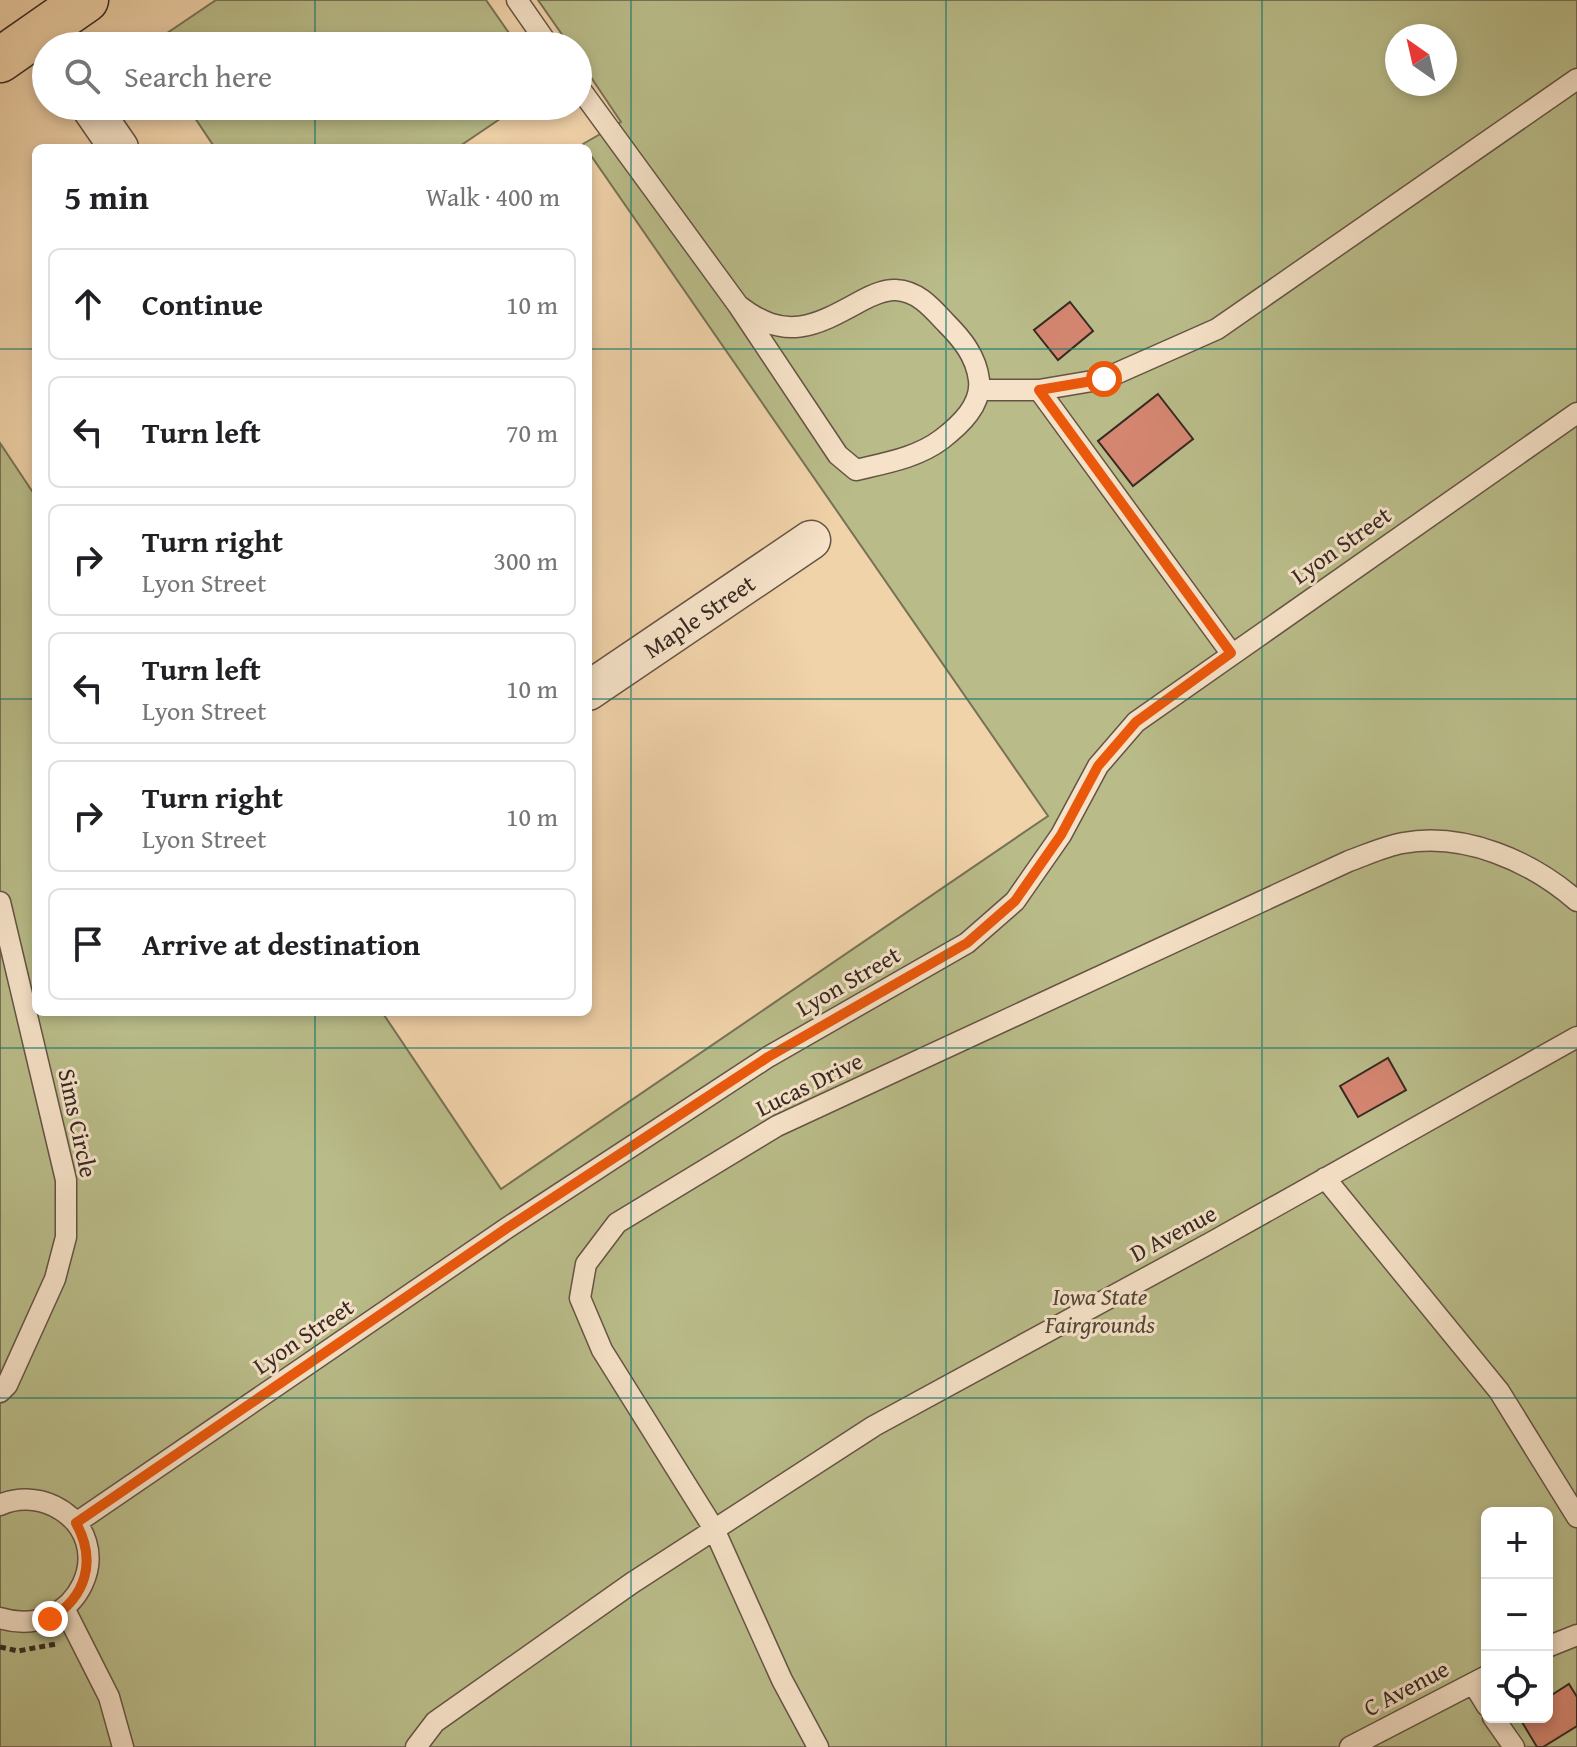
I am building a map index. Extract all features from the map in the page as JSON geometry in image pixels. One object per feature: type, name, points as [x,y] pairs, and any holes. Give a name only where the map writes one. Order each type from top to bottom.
[{"type":"main road","points":[[53,32],[86,0]]},
{"type":"main road","points":[[0,60],[32,45]]},
{"type":"street","points":[[100,120],[116,144]]},
{"type":"street","name":"Maple Street","points":[[592,688],[811,540]]},
{"type":"lane","points":[[517,0],[539,32]]},
{"type":"lane","points":[[980,390],[1039,390],[1104,379],[1217,329],[1577,79]]},
{"type":"lane","points":[[592,105],[738,305],[838,455],[856,470],[915,454],[940,441],[961,422],[978,400],[980,390],[976,362],[957,334],[923,299],[895,289],[868,297],[829,319],[802,328],[779,327],[757,320],[738,305]]},
{"type":"lane","points":[[1039,390],[1231,653]]},
{"type":"lane","name":"Lyon Street","points":[[76,1523],[507,1228],[755,1066],[967,943],[1015,901],[1061,835],[1098,766],[1136,722],[1577,413]]},
{"type":"lane","name":"Lucas Drive","points":[[818,1747],[782,1680],[714,1529],[602,1350],[580,1298],[586,1264],[617,1223],[777,1126],[1349,861],[1388,847],[1438,840],[1475,846],[1514,860],[1577,901]]},
{"type":"lane","name":"Sims Circle","points":[[0,902],[66,1180],[66,1237],[55,1279],[0,1392]]},
{"type":"lane","name":"D Avenue","points":[[416,1747],[435,1722],[714,1529],[874,1426],[1577,1037]]},
{"type":"lane","points":[[1325,1178],[1499,1391],[1577,1517]]},
{"type":"lane","points":[[0,1505],[24,1499],[44,1501],[76,1523],[84,1537],[87,1569],[76,1599],[65,1610],[33,1623],[0,1618]]},
{"type":"lane","points":[[65,1610],[109,1697],[123,1747]]},
{"type":"lane","points":[[1553,1645],[1577,1635]]},
{"type":"lane","name":"C Avenue","points":[[1350,1747],[1480,1679]]},
{"type":"lane","points":[[1497,1723],[1514,1747]]},
{"type":"green space","points":[[216,0],[486,0],[508,32],[169,32]]},
{"type":"green space","name":"Iowa State Fairgrounds","points":[[538,0],[1577,0],[1577,1747],[0,1747],[0,443],[32,491],[32,1016],[385,1016],[501,1189],[1048,816],[592,157],[592,144],[583,144],[621,122],[592,79],[592,32],[560,32]]},
{"type":"green space","points":[[196,120],[498,120],[463,144],[212,144]]},
{"type":"building","points":[[1070,302],[1093,331],[1058,360],[1034,330]]},
{"type":"building","points":[[1158,394],[1193,439],[1133,486],[1098,441]]},
{"type":"building","points":[[1388,1058],[1406,1090],[1358,1117],[1340,1086]]},
{"type":"building","points":[[1569,1684],[1577,1697],[1577,1726],[1543,1747],[1537,1747],[1523,1723],[1553,1723],[1553,1694]]},
{"type":"route","points":[[50,1619],[76,1599],[83,1584],[87,1553],[84,1537],[76,1523],[507,1228],[768,1057],[967,943],[1015,901],[1061,835],[1098,766],[1136,722],[1231,653],[1039,390],[1104,379]]}]
